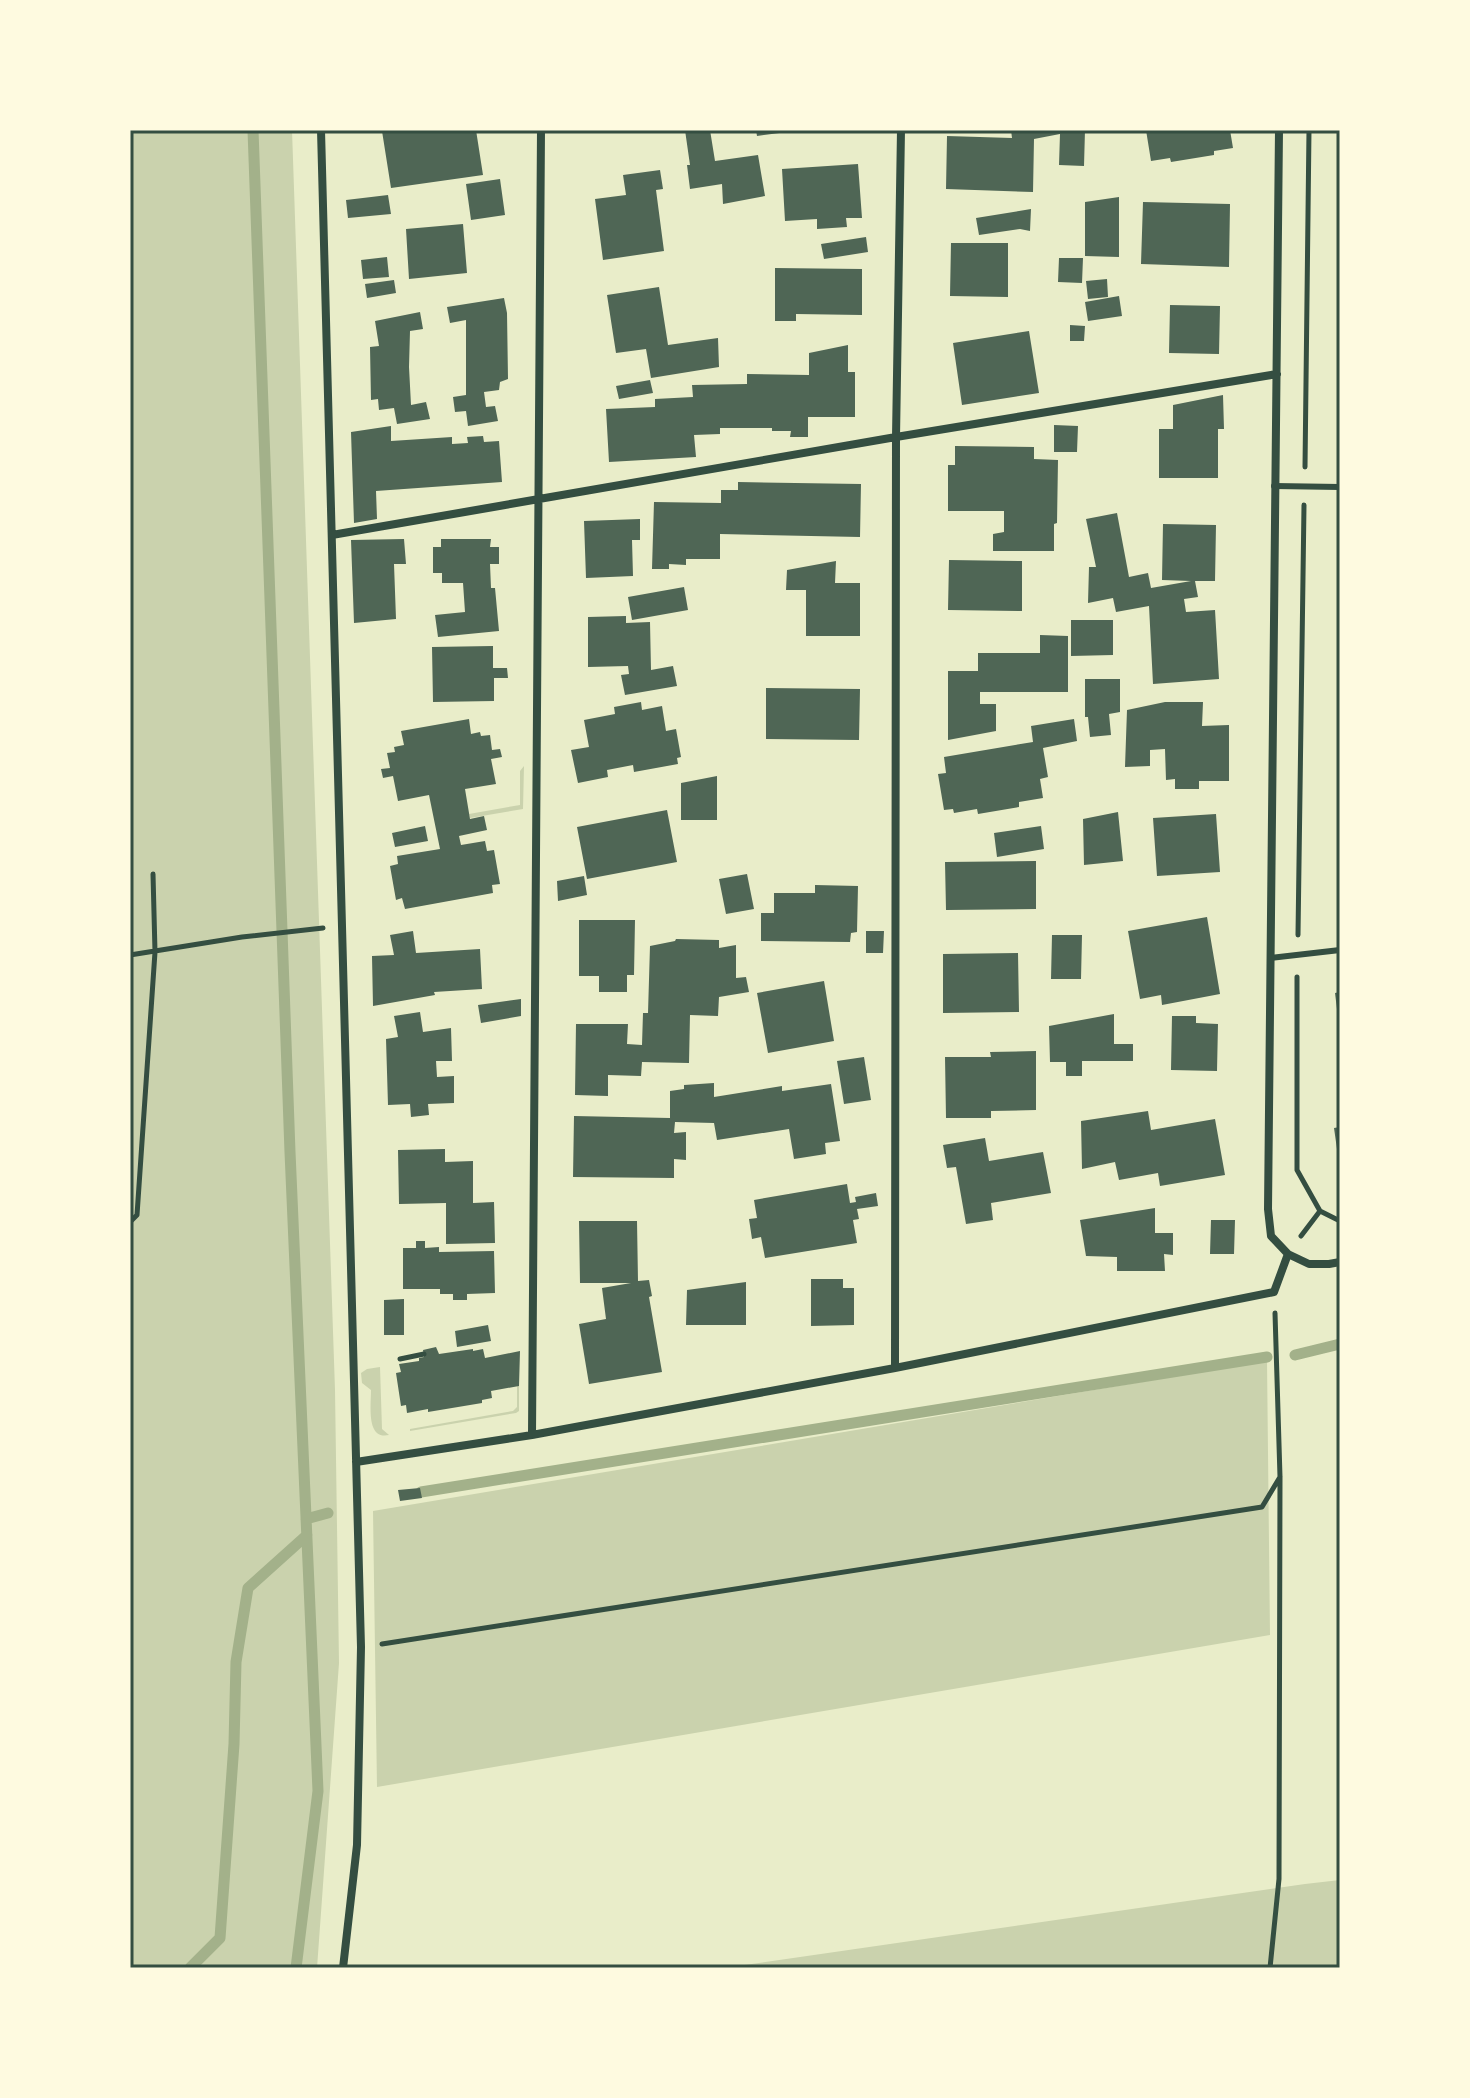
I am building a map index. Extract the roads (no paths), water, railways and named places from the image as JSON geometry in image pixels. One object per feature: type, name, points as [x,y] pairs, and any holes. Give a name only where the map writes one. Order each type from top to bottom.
[{"type":"street","points":[[321,130],[361,1647],[357,1845],[343,1968]]},
{"type":"street","points":[[532,1435],[541,130]]},
{"type":"street","points":[[895,1368],[896,437],[901,130]]},
{"type":"street","points":[[1279,130],[1268,1209],[1271,1236],[1288,1254],[1309,1264],[1340,1262]]},
{"type":"street","points":[[332,535],[1277,374]]},
{"type":"street","points":[[356,1462],[532,1435],[895,1368],[1274,1292],[1288,1254]]},
{"type":"lane","points":[[1274,486],[1340,487]]},
{"type":"lane","points":[[1270,958],[1340,950]]},
{"type":"waterway","points":[[253,130],[290,1152],[318,1791],[296,1968]]},
{"type":"waterway","points":[[1295,1355],[1340,1344]]},
{"type":"waterway","points":[[421,1492],[1267,1357]]},
{"type":"waterway","points":[[306,1519],[328,1513]]},
{"type":"waterway","points":[[190,1968],[220,1938],[234,1744],[236,1662],[248,1588],[307,1535]]}]
